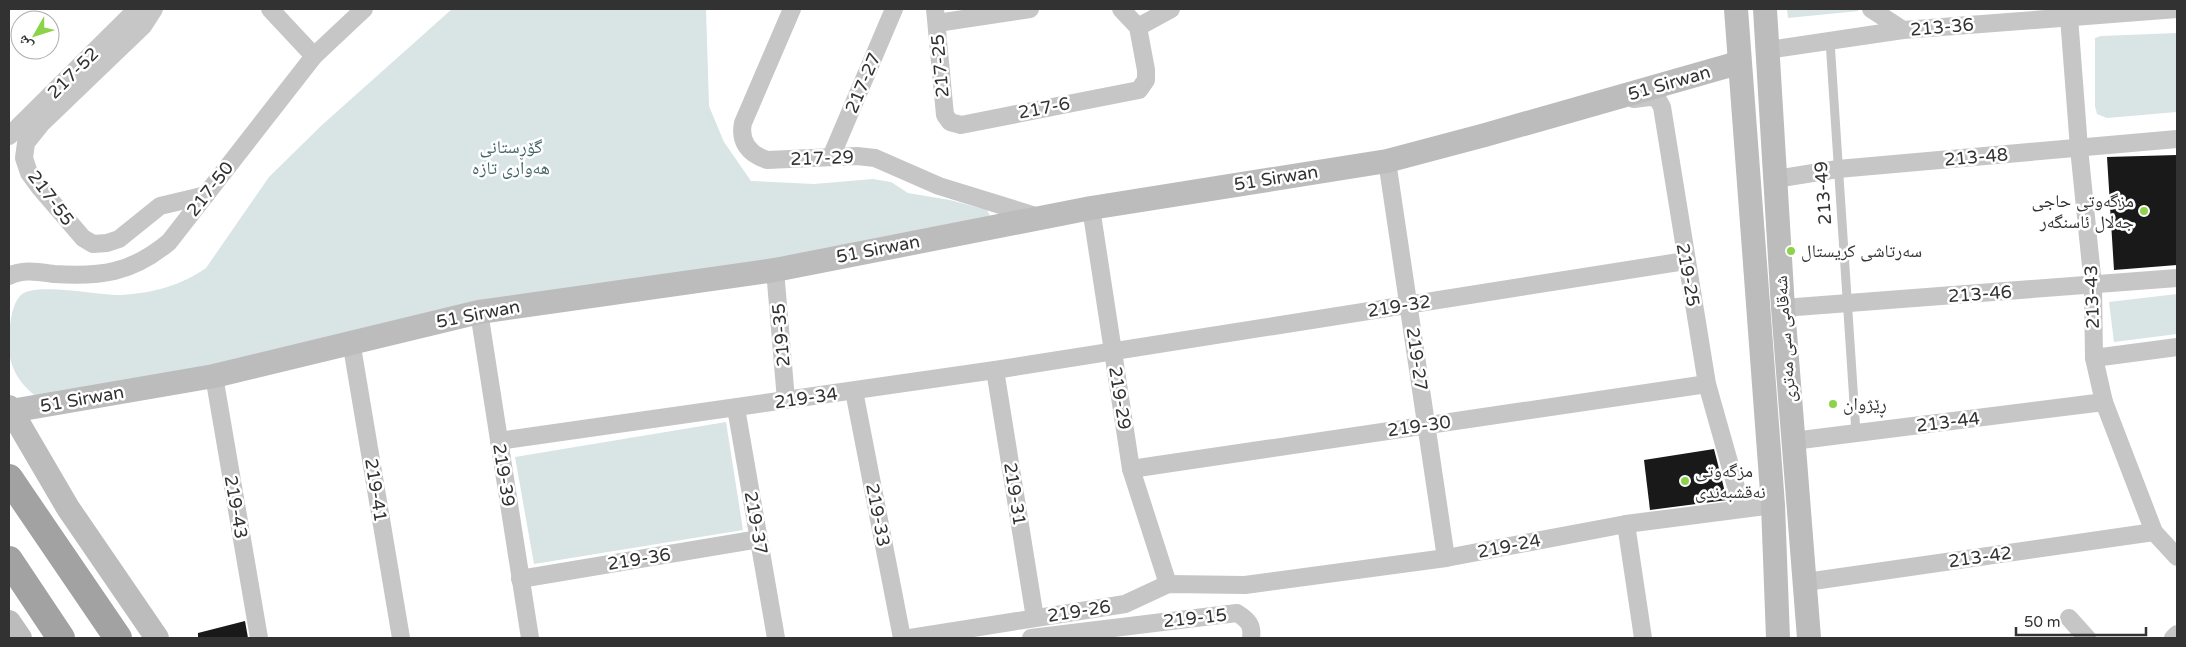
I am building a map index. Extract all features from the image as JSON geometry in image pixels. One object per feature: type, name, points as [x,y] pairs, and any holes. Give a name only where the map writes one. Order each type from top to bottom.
[{"type":"highway","points":[[9,478],[118,638]]},
{"type":"highway","points":[[9,560],[62,638]]},
{"type":"main road","name":"شەقامی سی مەتری","points":[[1736,9],[1738,63],[1772,504],[1778,638]]},
{"type":"main road","name":"شەقامی سی مەتری","points":[[1765,9],[1783,308],[1809,638]]},
{"type":"main road","name":"51 Sirwan","points":[[10,410],[214,376],[351,341],[478,312],[775,270],[1091,208],[1387,161],[1738,63]]},
{"type":"main road","points":[[10,410],[68,508],[157,638]]},
{"type":"main road","points":[[9,622],[20,638]]},
{"type":"street","name":"217-52","points":[[9,136],[137,9]]},
{"type":"street","name":"217-55","points":[[154,9],[143,26],[42,123],[26,143],[24,158],[30,173],[40,188],[83,238],[93,244],[107,244],[118,239],[160,206],[206,195]]},
{"type":"street","points":[[270,9],[314,56]]},
{"type":"street","name":"217-50","points":[[9,276],[19,271],[82,276],[122,271],[152,256],[169,242],[314,56],[364,9]]},
{"type":"street","name":"217-29","points":[[792,9],[743,123],[741,135],[747,147],[756,157],[767,160],[831,156],[875,158],[939,186],[1040,218]]},
{"type":"street","name":"217-27","points":[[831,156],[894,9]]},
{"type":"street","points":[[936,16],[1030,9]]},
{"type":"street","points":[[1121,9],[1138,27],[1171,9]]},
{"type":"street","points":[[1871,9],[1903,30]]},
{"type":"street","name":"213-36","points":[[1768,50],[1903,30],[2069,18],[2093,12],[2177,9]]},
{"type":"street","name":"217-25","points":[[936,16],[944,115],[950,122]]},
{"type":"street","name":"213-43","points":[[2069,18],[2079,148],[2093,286],[2094,358],[2104,402],[2154,532],[2177,557]]},
{"type":"street","name":"217-6","points":[[950,122],[961,125],[1139,90],[1146,80],[1146,75],[1138,27]]},
{"type":"street","name":"219-25","points":[[1598,103],[1649,97],[1657,98],[1662,107],[1685,260],[1707,384],[1735,483],[1740,508]]},
{"type":"street","name":"213-48","points":[[1775,179],[1838,169],[2177,139]]},
{"type":"street","name":"219-27","points":[[1387,161],[1446,558]]},
{"type":"street","name":"219-29","points":[[1091,208],[1131,469],[1168,584]]},
{"type":"street","name":"219-32","points":[[1113,352],[1685,260]]},
{"type":"street","name":"219-35","points":[[775,270],[786,400]]},
{"type":"street","name":"213-46","points":[[1783,308],[2093,286],[2177,278]]},
{"type":"street","name":"219-39","points":[[478,312],[530,638]]},
{"type":"street","name":"219-41","points":[[351,341],[401,638]]},
{"type":"street","points":[[2094,358],[2177,347]]},
{"type":"street","name":"219-34","points":[[499,441],[1113,352]]},
{"type":"street","name":"219-31","points":[[996,370],[1035,618]]},
{"type":"street","name":"219-43","points":[[214,376],[259,638]]},
{"type":"street","name":"219-30","points":[[1131,469],[1707,384]]},
{"type":"street","name":"219-33","points":[[854,391],[902,638]]},
{"type":"street","name":"213-44","points":[[1793,441],[2104,402]]},
{"type":"street","name":"219-37","points":[[736,408],[776,638]]},
{"type":"street","name":"219-24","points":[[1245,585],[1446,558],[1626,524],[1772,504]]},
{"type":"street","points":[[1626,524],[1643,638]]},
{"type":"street","name":"213-42","points":[[1806,582],[2154,532]]},
{"type":"street","name":"219-36","points":[[520,579],[759,539]]},
{"type":"street","name":"219-26","points":[[910,638],[1125,604],[1168,584],[1245,585]]},
{"type":"street","name":"219-15","points":[[1031,638],[1238,613],[1248,620],[1252,629],[1251,638]]},
{"type":"street","points":[[2069,618],[2087,638]]},
{"type":"street","points":[[2173,638],[2177,634]]},
{"type":"lane","name":"213-49","points":[[1830,41],[1856,433]]},
{"type":"green space","name":"گۆڕستانی هەواری تازە","points":[[452,9],[706,9],[709,106],[724,142],[751,181],[814,184],[873,179],[891,182],[908,193],[950,200],[987,210],[994,224],[881,249],[47,403],[26,387],[15,373],[9,347],[12,313],[20,296],[27,292],[52,289],[111,295],[144,292],[166,288],[186,280],[206,268],[269,177],[322,125]]},
{"type":"green space","points":[[1787,9],[1855,9],[1859,11],[1788,18]]},
{"type":"green space","points":[[2177,33],[2177,112],[2107,118],[2097,114],[2095,106],[2095,38],[2101,36]]},
{"type":"green space","points":[[2177,294],[2177,334],[2114,342],[2109,302]]},
{"type":"green space","points":[[726,422],[743,530],[534,564],[515,457]]},
{"type":"building","name":"مزگەوتی حاجی جەلال ئاسنگەر","points":[[2177,155],[2177,265],[2114,270],[2107,157]]},
{"type":"building","name":"مزگەوتی نەقشبەندی","points":[[1714,449],[1727,500],[1650,510],[1644,460]]},
{"type":"building","points":[[245,621],[248,638],[198,638],[198,633]]},
{"type":"place","name":"مزگەوتی حاجی جەلال ئاسنگەر","points":[[2144,211]]},
{"type":"place","name":"سەرتاشی کریستال","points":[[1791,251]]},
{"type":"place","name":"ڕێژوان","points":[[1833,404]]},
{"type":"place","name":"مزگەوتی نەقشبەندی","points":[[1685,481]]}]
